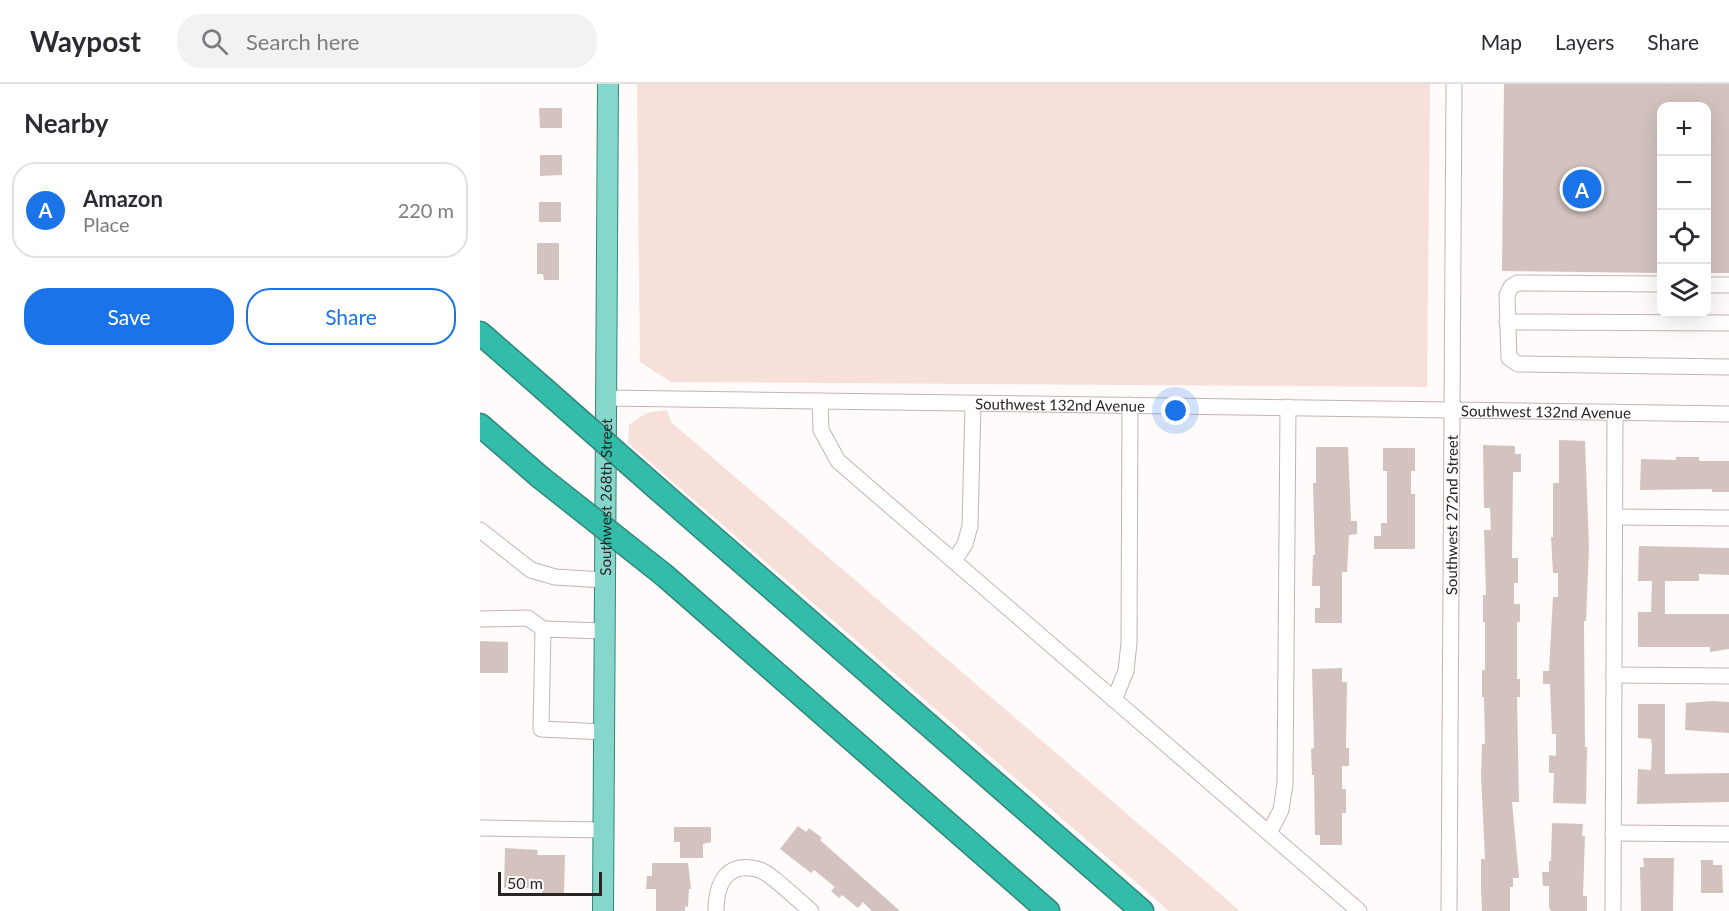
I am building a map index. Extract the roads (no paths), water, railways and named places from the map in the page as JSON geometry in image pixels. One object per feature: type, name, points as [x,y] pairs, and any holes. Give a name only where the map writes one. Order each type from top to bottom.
[{"type":"highway","points":[[480,333],[1142,911]]},
{"type":"highway","points":[[480,425],[540,477],[663,575],[1048,911]]},
{"type":"main road","name":"Southwest 268th Street","points":[[603,911],[608,84]]},
{"type":"street","name":"Southwest 272nd Street","points":[[1449,911],[1454,84]]},
{"type":"street","points":[[1657,284],[1517,283],[1511,287],[1508,295],[1509,358],[1518,364],[1729,367]]},
{"type":"street","points":[[1711,285],[1729,285]]},
{"type":"street","points":[[1508,322],[1729,323]]},
{"type":"street","name":"Southwest 132nd Avenue","points":[[607,399],[1729,414]]},
{"type":"street","points":[[820,401],[821,430],[834,456],[1359,911]]},
{"type":"street","points":[[954,561],[965,544],[970,526],[973,404]]},
{"type":"street","points":[[1114,700],[1125,671],[1128,643],[1130,405]]},
{"type":"street","points":[[1269,833],[1281,810],[1285,784],[1288,407]]},
{"type":"street","points":[[1613,911],[1615,412]]},
{"type":"street","points":[[1615,517],[1729,518]]},
{"type":"street","points":[[480,530],[531,570],[555,577],[604,580]]},
{"type":"street","points":[[480,619],[528,618],[543,629],[604,631]]},
{"type":"street","points":[[543,629],[541,729],[604,732]]},
{"type":"street","points":[[1614,675],[1729,676]]},
{"type":"street","points":[[480,828],[604,830]]},
{"type":"street","points":[[1613,833],[1729,834]]},
{"type":"street","points":[[716,911],[716,896],[722,878],[733,870],[761,870],[811,911]]},
{"type":"place","name":"Amazon","points":[[1582,189]]}]
